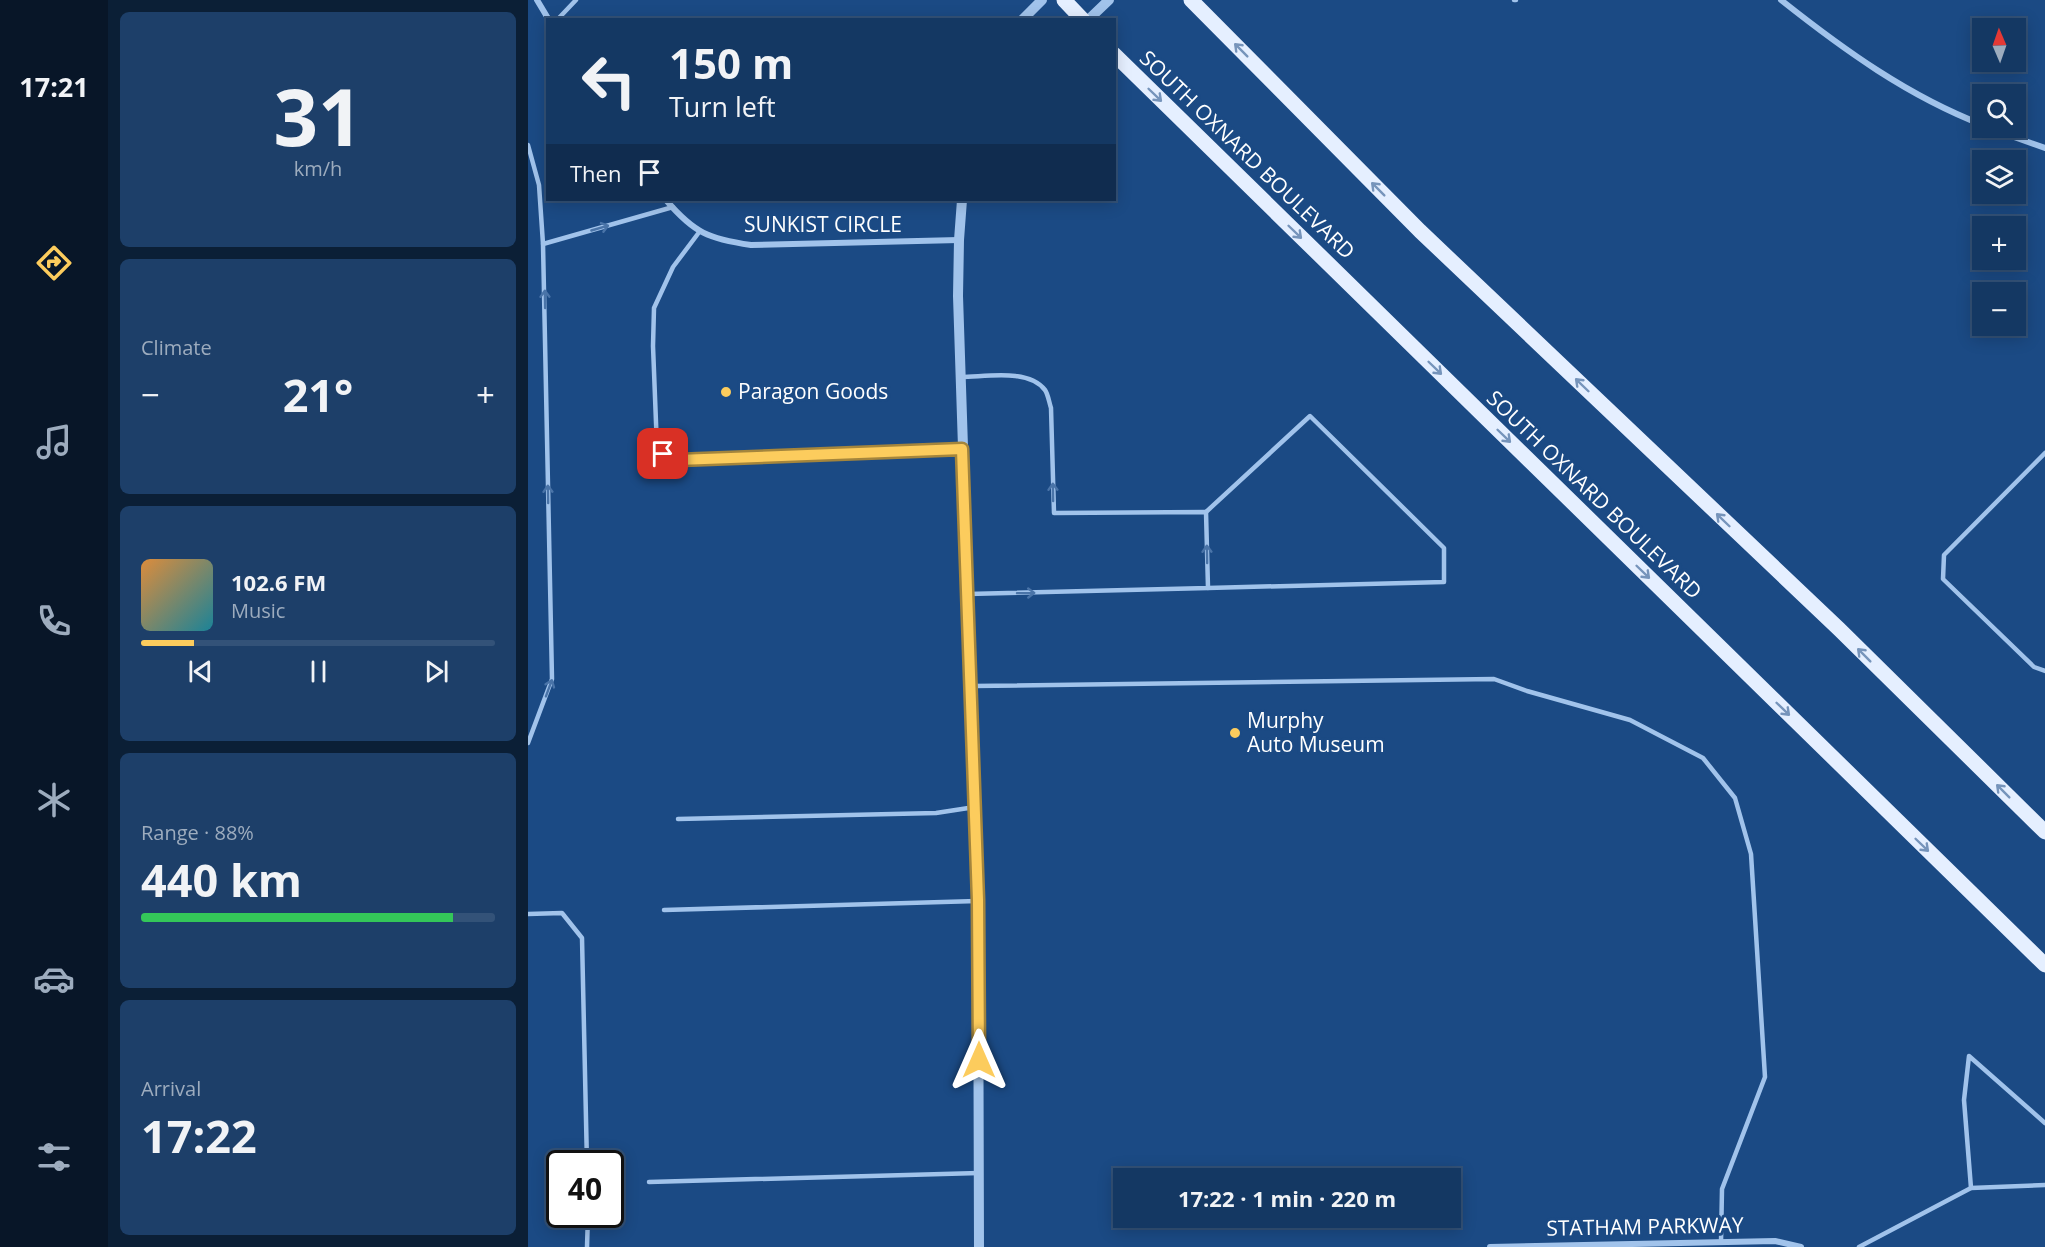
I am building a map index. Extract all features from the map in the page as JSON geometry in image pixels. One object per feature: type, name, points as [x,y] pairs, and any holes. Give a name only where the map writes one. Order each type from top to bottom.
[{"type":"main road","points":[[1064,0],[1081,18]]},
{"type":"main road","points":[[1191,0],[1420,231],[1839,629],[2045,832]]},
{"type":"main road","name":"SOUTH OXNARD BOULEVARD","points":[[1116,56],[2045,965]]},
{"type":"street","points":[[537,0],[548,18]]},
{"type":"street","points":[[1024,18],[1042,0]]},
{"type":"street","points":[[1090,18],[1109,0]]},
{"type":"street","points":[[1781,0],[1838,45],[1901,85],[1972,121]]},
{"type":"street","points":[[2017,138],[2045,148]]},
{"type":"street","name":"SUNKIST CIRCLE","points":[[667,201],[685,221],[700,231],[723,241],[751,245],[958,240]]},
{"type":"street","points":[[962,201],[958,240],[962,449],[978,900],[979,1247]]},
{"type":"street","name":"STATHAM PARKWAY","points":[[1490,1247],[1721,1242],[1742,1244],[1775,1241],[1801,1247]]},
{"type":"lane","points":[[559,18],[576,0]]},
{"type":"lane","points":[[528,145],[539,185],[543,244],[552,679],[528,743]]},
{"type":"lane","points":[[543,244],[673,207]]},
{"type":"lane","points":[[700,231],[673,267],[654,308],[653,346],[657,448],[663,454],[678,460],[962,449]]},
{"type":"lane","points":[[961,377],[1017,376],[1036,381],[1046,391],[1051,408],[1054,513],[1206,512],[1310,416],[1444,548],[1444,582],[968,594]]},
{"type":"lane","points":[[2045,453],[1944,555],[1943,579],[2034,667],[2045,671]]},
{"type":"lane","points":[[1206,512],[1208,588]]},
{"type":"lane","points":[[970,686],[1494,679],[1527,691],[1630,720],[1703,758],[1735,798],[1751,854],[1765,1077],[1722,1189],[1721,1242]]},
{"type":"lane","points":[[678,819],[936,813],[975,807]]},
{"type":"lane","points":[[664,910],[978,900]]},
{"type":"lane","points":[[528,914],[561,913],[582,938],[587,1150]]},
{"type":"lane","points":[[1971,1188],[1964,1100],[1969,1056],[2045,1122]]},
{"type":"lane","points":[[650,1182],[979,1173]]},
{"type":"lane","points":[[1859,1247],[1971,1188],[2045,1185]]},
{"type":"lane","points":[[587,1247],[588,1228]]},
{"type":"place","name":"Paragon Goods","points":[[726,392]]},
{"type":"place","name":"Murphy Auto Museum","points":[[1235,733]]},
{"type":"route","points":[[663,454],[678,460],[962,449],[978,900],[979,1060]]}]
